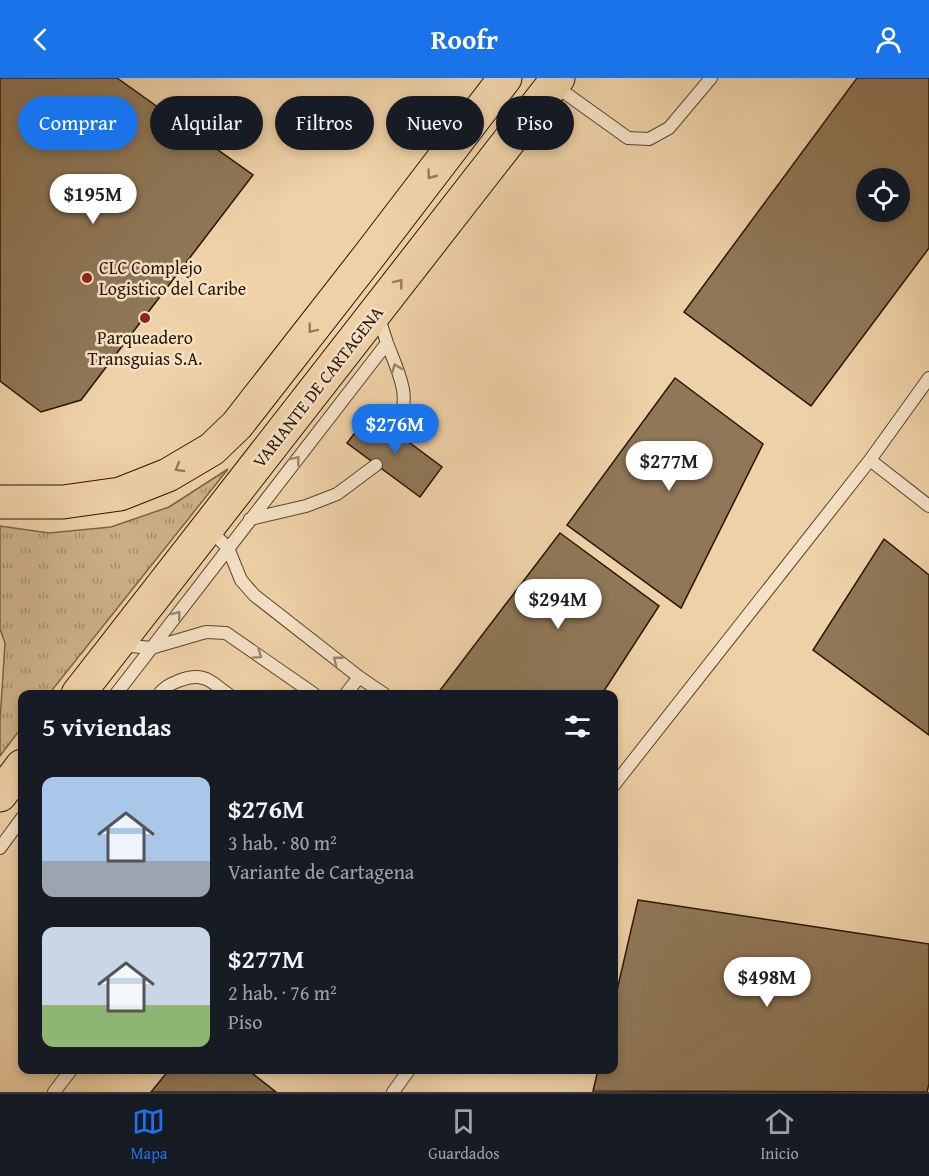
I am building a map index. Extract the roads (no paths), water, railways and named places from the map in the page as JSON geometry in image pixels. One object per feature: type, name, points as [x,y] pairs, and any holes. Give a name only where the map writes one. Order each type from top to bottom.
[{"type":"main road","points":[[0,502],[63,502],[120,494],[168,475],[212,449],[245,416],[505,78]]},
{"type":"main road","name":"VARIANTE DE CARTAGENA","points":[[81,690],[111,652],[218,538],[377,312],[555,81]]},
{"type":"main road","points":[[0,795],[18,771]]},
{"type":"lane","points":[[555,81],[627,138],[649,139],[669,128],[711,78]]},
{"type":"lane","points":[[377,312],[405,390],[404,413],[398,435]]},
{"type":"lane","points":[[250,519],[387,343]]},
{"type":"lane","points":[[618,780],[870,460],[929,378]]},
{"type":"lane","points":[[870,460],[929,506]]},
{"type":"lane","points":[[119,690],[151,648],[218,538],[250,519],[306,506],[337,494],[376,465]]},
{"type":"lane","points":[[218,538],[241,580],[254,595],[378,690]]},
{"type":"lane","points":[[111,652],[132,646],[151,648],[206,632],[226,633],[308,690]]},
{"type":"lane","points":[[349,690],[359,677]]},
{"type":"lane","points":[[161,690],[180,679],[204,678],[222,690]]},
{"type":"lane","points":[[0,848],[18,823]]},
{"type":"lane","points":[[54,1092],[67,1074]]},
{"type":"lane","points":[[393,1092],[406,1074]]},
{"type":"place","name":"CLC Complejo Logistico del Caribe","points":[[87,278]]},
{"type":"place","name":"Parqueadero Transguias S.A.","points":[[145,318]]}]
